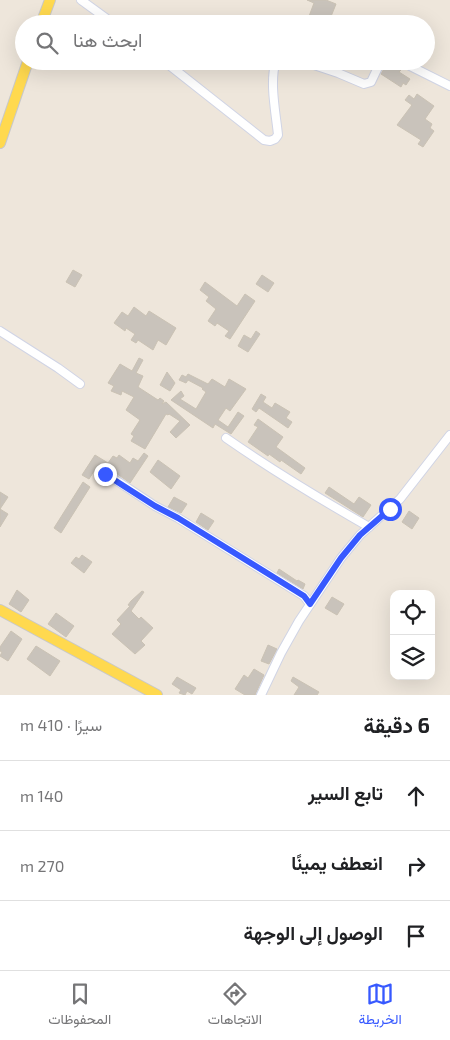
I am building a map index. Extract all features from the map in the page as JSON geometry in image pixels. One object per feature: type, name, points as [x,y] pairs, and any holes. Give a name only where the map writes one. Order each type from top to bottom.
[{"type":"main road","points":[[44,15],[50,0]]},
{"type":"main road","points":[[0,143],[25,70]]},
{"type":"main road","points":[[0,610],[157,695]]},
{"type":"street","points":[[82,0],[102,15]]},
{"type":"street","points":[[175,70],[264,140],[270,141],[278,135],[274,70]]},
{"type":"street","points":[[329,70],[364,84],[371,82],[377,70]]},
{"type":"street","points":[[418,70],[450,86]]},
{"type":"street","points":[[0,331],[80,384]]},
{"type":"street","points":[[261,695],[281,653],[310,604],[341,558],[369,527],[400,499],[450,435]]},
{"type":"street","points":[[226,438],[260,462],[369,527]]},
{"type":"street","points":[[105,474],[304,596],[310,604]]},
{"type":"building","points":[[307,0],[326,0],[336,4],[332,15],[310,15],[314,3]]},
{"type":"building","points":[[383,70],[401,70],[399,72],[410,79],[406,85],[403,83],[401,87],[381,74]]},
{"type":"building","points":[[417,94],[434,106],[425,119],[432,124],[430,128],[434,131],[423,147],[418,144],[421,140],[397,125],[412,105],[405,100],[409,95],[414,99]]},
{"type":"building","points":[[73,270],[82,275],[75,287],[66,282]]},
{"type":"building","points":[[262,275],[274,283],[268,292],[256,284]]},
{"type":"building","points":[[205,282],[237,306],[245,294],[255,301],[230,339],[225,336],[229,331],[217,323],[215,326],[208,321],[216,309],[206,301],[209,297],[200,290]]},
{"type":"building","points":[[134,307],[146,316],[149,311],[176,328],[166,345],[158,340],[153,350],[138,340],[136,343],[131,340],[135,334],[126,328],[125,331],[114,323],[122,312],[128,316]]},
{"type":"building","points":[[256,331],[260,334],[248,352],[238,346],[244,335],[251,339]]},
{"type":"building","points":[[139,358],[143,360],[136,373],[143,376],[138,387],[158,400],[160,398],[164,401],[162,404],[166,402],[190,425],[176,438],[170,432],[180,421],[166,414],[145,449],[131,441],[134,436],[131,434],[140,420],[126,410],[134,397],[122,391],[121,395],[111,391],[114,386],[108,383],[120,364],[132,371]]},
{"type":"building","points":[[167,372],[175,383],[170,391],[160,385]]},
{"type":"building","points":[[188,374],[208,384],[212,379],[225,387],[229,379],[246,389],[230,411],[226,408],[218,420],[228,427],[238,412],[244,416],[231,434],[215,424],[213,428],[171,400],[181,391],[184,396],[180,399],[196,409],[206,392],[203,388],[188,380],[186,383],[179,380],[182,375],[186,377]]},
{"type":"building","points":[[261,394],[266,397],[263,402],[272,408],[275,403],[290,412],[286,418],[292,422],[288,428],[259,408],[256,412],[252,409]]},
{"type":"building","points":[[258,419],[283,437],[276,447],[305,468],[301,474],[281,460],[280,462],[269,454],[268,456],[248,442],[258,427],[254,425]]},
{"type":"building","points":[[144,453],[148,456],[130,483],[109,468],[102,468],[100,475],[94,471],[89,479],[82,475],[95,455],[108,463],[113,456],[117,458],[119,455],[130,463],[133,458],[138,461]]},
{"type":"building","points":[[158,460],[180,476],[171,489],[150,472]]},
{"type":"building","points":[[83,482],[90,487],[61,533],[54,528]]},
{"type":"building","points":[[329,487],[354,504],[359,497],[371,505],[363,517],[325,493]]},
{"type":"building","points":[[0,492],[8,497],[0,509]]},
{"type":"building","points":[[174,497],[187,504],[181,513],[168,507]]},
{"type":"building","points":[[0,509],[8,514],[0,527]]},
{"type":"building","points":[[409,511],[419,518],[412,529],[402,522]]},
{"type":"building","points":[[201,513],[214,521],[208,530],[196,522]]},
{"type":"building","points":[[82,555],[92,562],[84,573],[71,563],[76,557],[79,559]]},
{"type":"building","points":[[279,569],[305,584],[303,589],[277,573]]},
{"type":"building","points":[[17,590],[29,600],[21,612],[9,604]]},
{"type":"building","points":[[142,591],[144,592],[131,611],[153,628],[141,641],[145,645],[135,654],[112,634],[121,624],[117,620],[130,606],[128,605],[131,601]]},
{"type":"building","points":[[332,597],[344,604],[337,615],[325,608]]},
{"type":"building","points":[[56,613],[74,626],[66,637],[48,624]]},
{"type":"building","points":[[11,631],[22,639],[8,661],[0,656],[2,652],[0,647]]},
{"type":"building","points":[[268,645],[277,649],[269,664],[261,661]]},
{"type":"building","points":[[36,646],[60,661],[50,676],[27,659]]},
{"type":"building","points":[[254,669],[264,675],[255,695],[245,695],[235,689],[244,675],[248,678]]},
{"type":"building","points":[[177,677],[196,688],[192,694],[187,691],[185,695],[179,693],[181,690],[172,684]]},
{"type":"building","points":[[293,677],[319,692],[317,695],[294,695],[299,687],[291,681]]},
{"type":"route","points":[[105,474],[304,596],[310,604],[341,558],[360,535],[390,509]]}]
